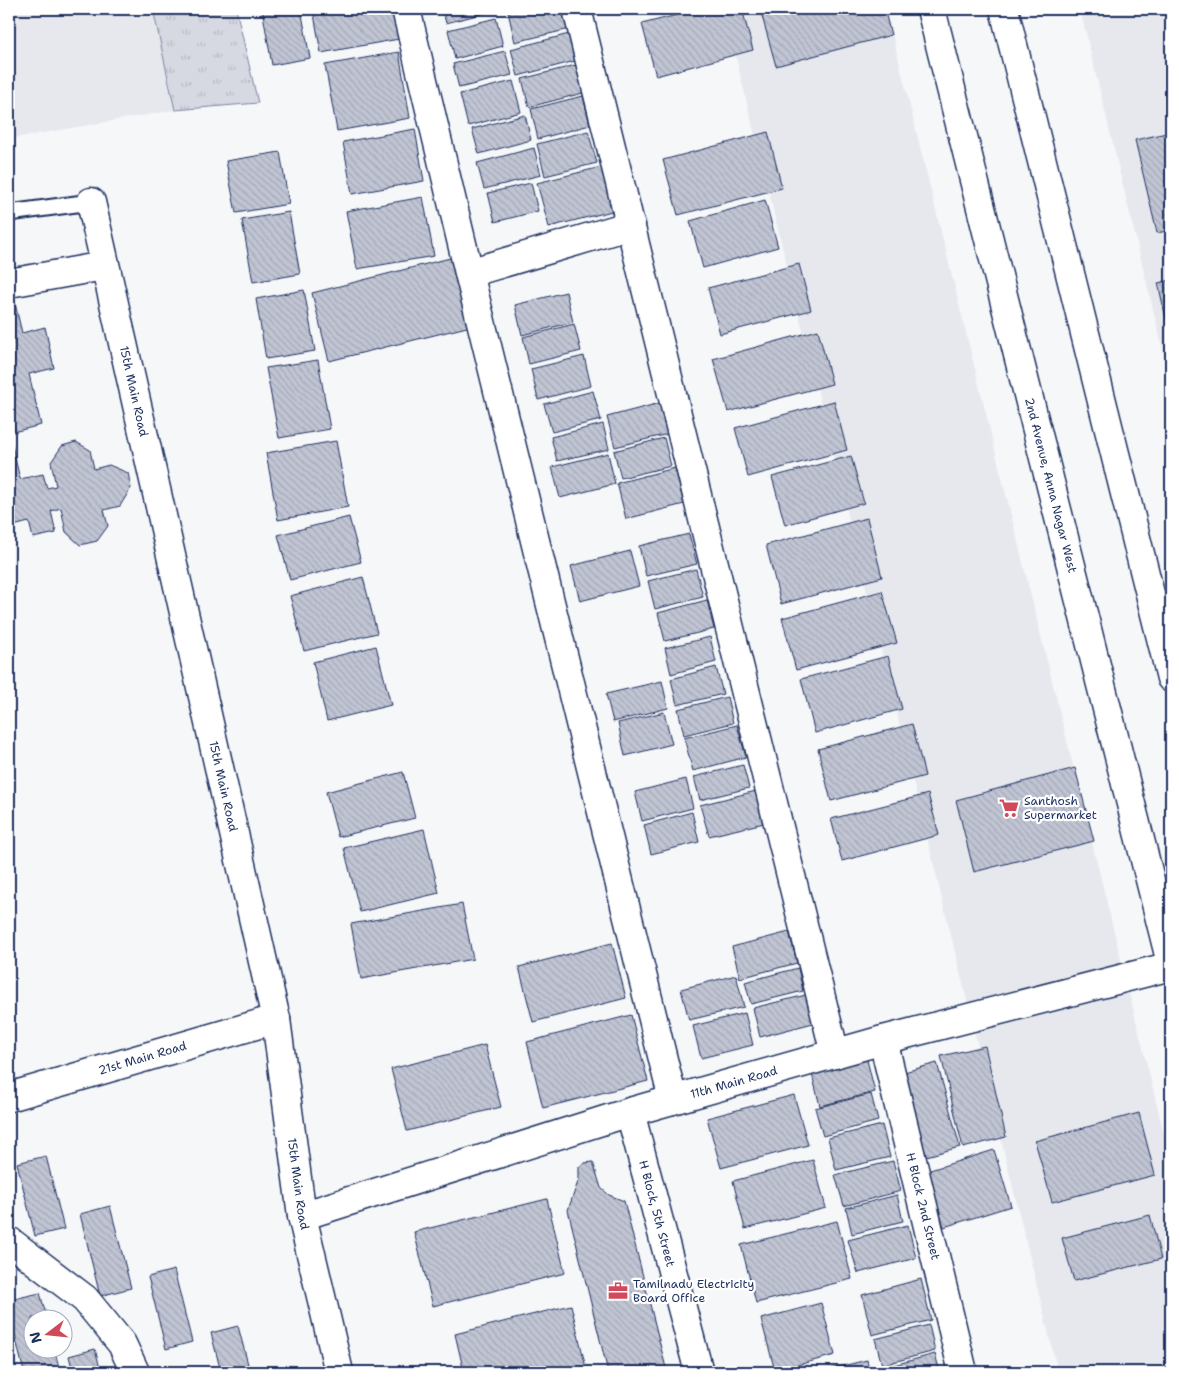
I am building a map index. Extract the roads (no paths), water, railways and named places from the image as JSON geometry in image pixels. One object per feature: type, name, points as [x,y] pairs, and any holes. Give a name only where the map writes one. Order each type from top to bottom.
[{"type":"street","points":[[406,9],[469,273],[673,1100]]},
{"type":"street","points":[[577,9],[835,1054]]},
{"type":"street","name":"2nd Avenue, Anna Nagar West","points":[[931,9],[1171,964]]},
{"type":"street","points":[[1004,9],[1171,678]]},
{"type":"street","name":"15th Main Road","points":[[91,202],[276,1019],[302,1216],[339,1372]]},
{"type":"street","points":[[469,273],[631,225]]},
{"type":"street","points":[[9,283],[104,266]]},
{"type":"street","name":"11th Main Road","points":[[302,1216],[630,1112],[883,1040],[1171,964]]},
{"type":"street","name":"21st Main Road","points":[[9,1097],[276,1019]]},
{"type":"street","name":"H Block 2nd Street","points":[[883,1040],[963,1372]]},
{"type":"street","name":"H Block, 5th Street","points":[[630,1112],[699,1372]]},
{"type":"street","points":[[9,1241],[85,1299],[122,1344],[135,1372]]},
{"type":"lane","points":[[9,213],[91,202]]},
{"type":"place","name":"Santhosh Supermarket","points":[[1009,808]]},
{"type":"place","name":"Tamilnadu Electricity Board Office","points":[[618,1291]]}]
